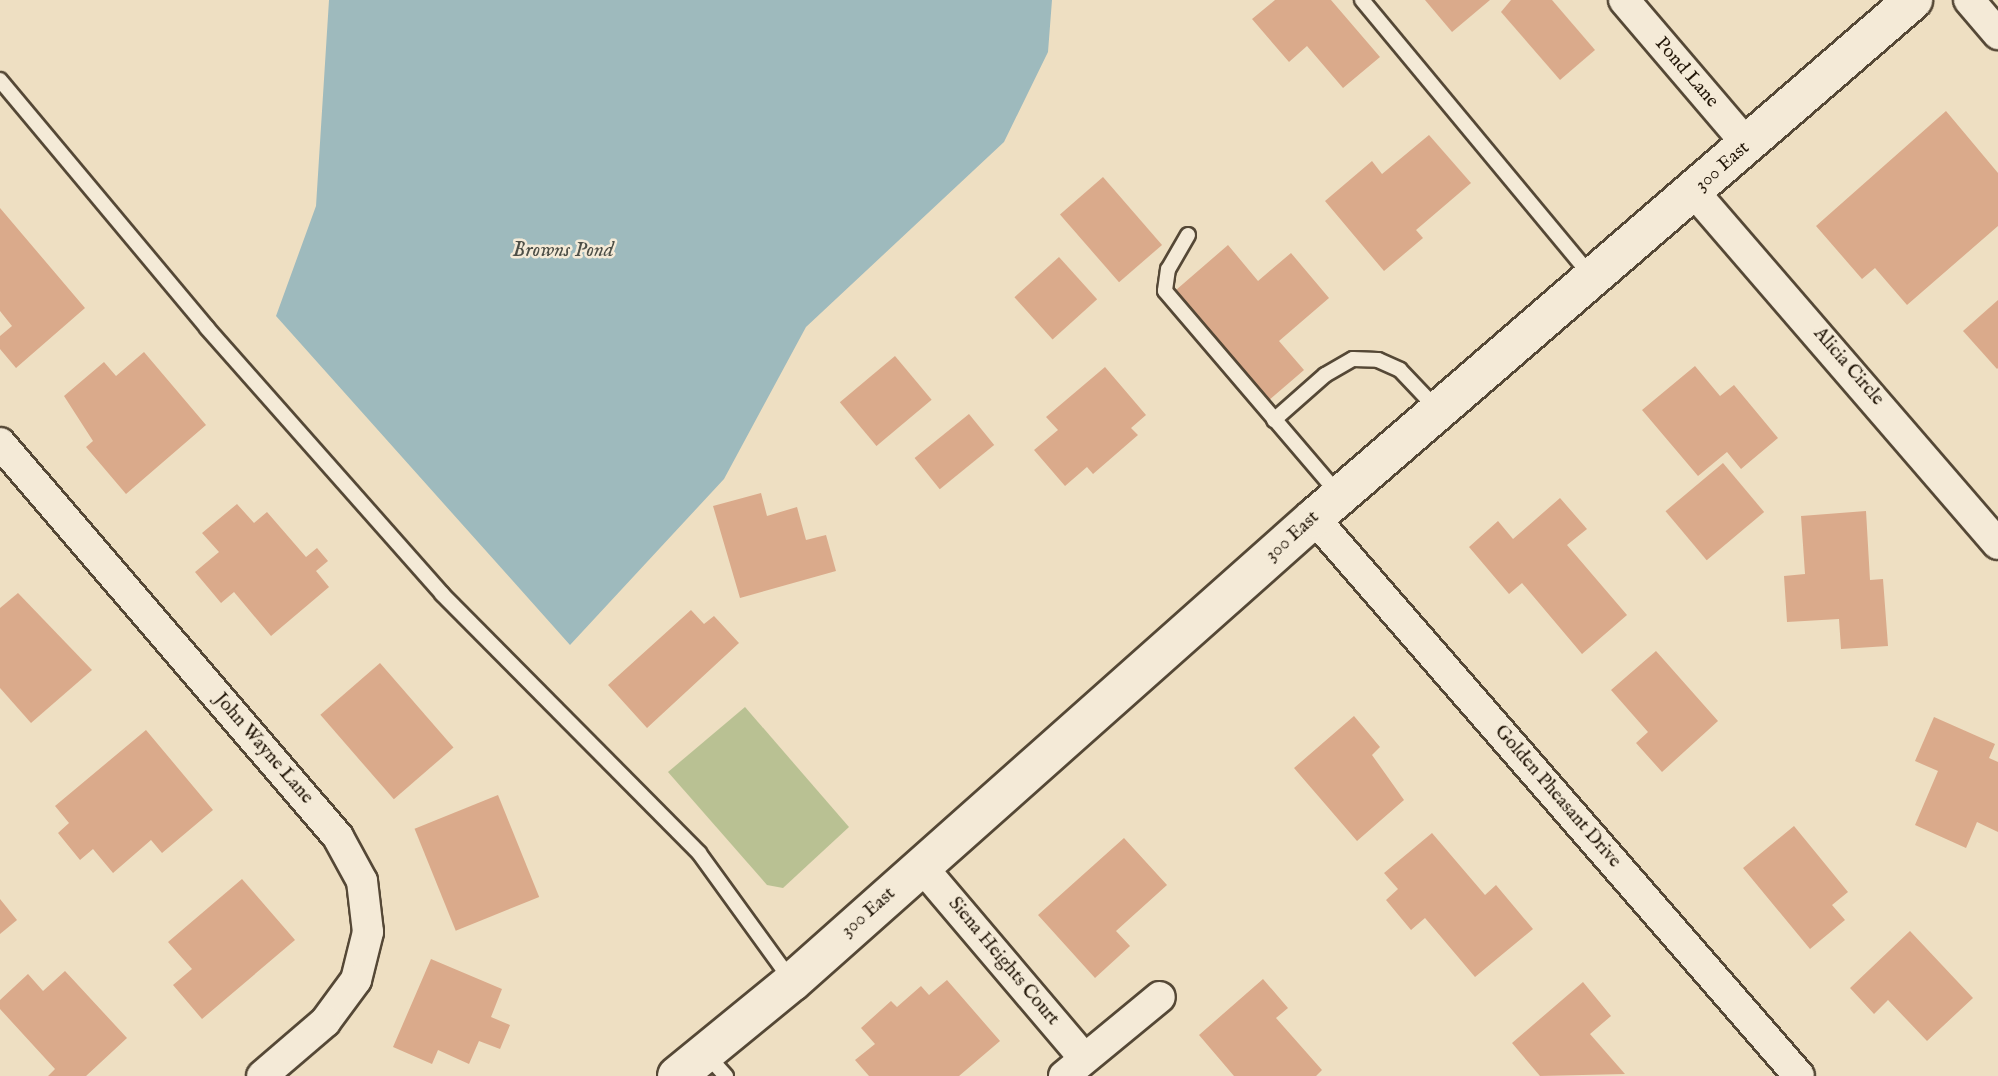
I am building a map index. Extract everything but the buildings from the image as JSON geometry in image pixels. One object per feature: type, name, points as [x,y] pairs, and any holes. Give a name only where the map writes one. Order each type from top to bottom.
[{"type":"main road","name":"300 East","points":[[703,1068],[792,982],[1327,507],[1913,0]]},
{"type":"street","name":"Pond Lane","points":[[1624,0],[1748,145]]},
{"type":"street","points":[[1969,0],[1998,34]]},
{"type":"street","name":"Alicia Circle","points":[[1694,192],[1998,544]]},
{"type":"street","name":"John Wayne Lane","points":[[0,443],[338,837],[362,881],[368,932],[356,980],[325,1022],[262,1076]]},
{"type":"street","name":"Golden Pheasant Drive","points":[[1327,507],[1799,1076]]},
{"type":"street","name":"Siena Heights Court","points":[[922,867],[1074,1067],[1160,997]]},
{"type":"lane","points":[[1362,0],[1593,279]]},
{"type":"lane","points":[[0,80],[207,328],[442,594],[699,853],[792,982]]},
{"type":"lane","points":[[1188,235],[1168,269],[1165,292],[1274,420],[1327,507]]},
{"type":"lane","points":[[1274,420],[1325,375],[1353,359],[1378,360],[1400,370],[1439,411]]},
{"type":"green space","points":[[745,707],[849,827],[783,888],[767,885],[668,772]]},
{"type":"water","name":"Browns Pond","points":[[329,0],[1052,0],[1048,52],[1004,142],[806,327],[724,479],[570,645],[276,316],[316,206]]}]
